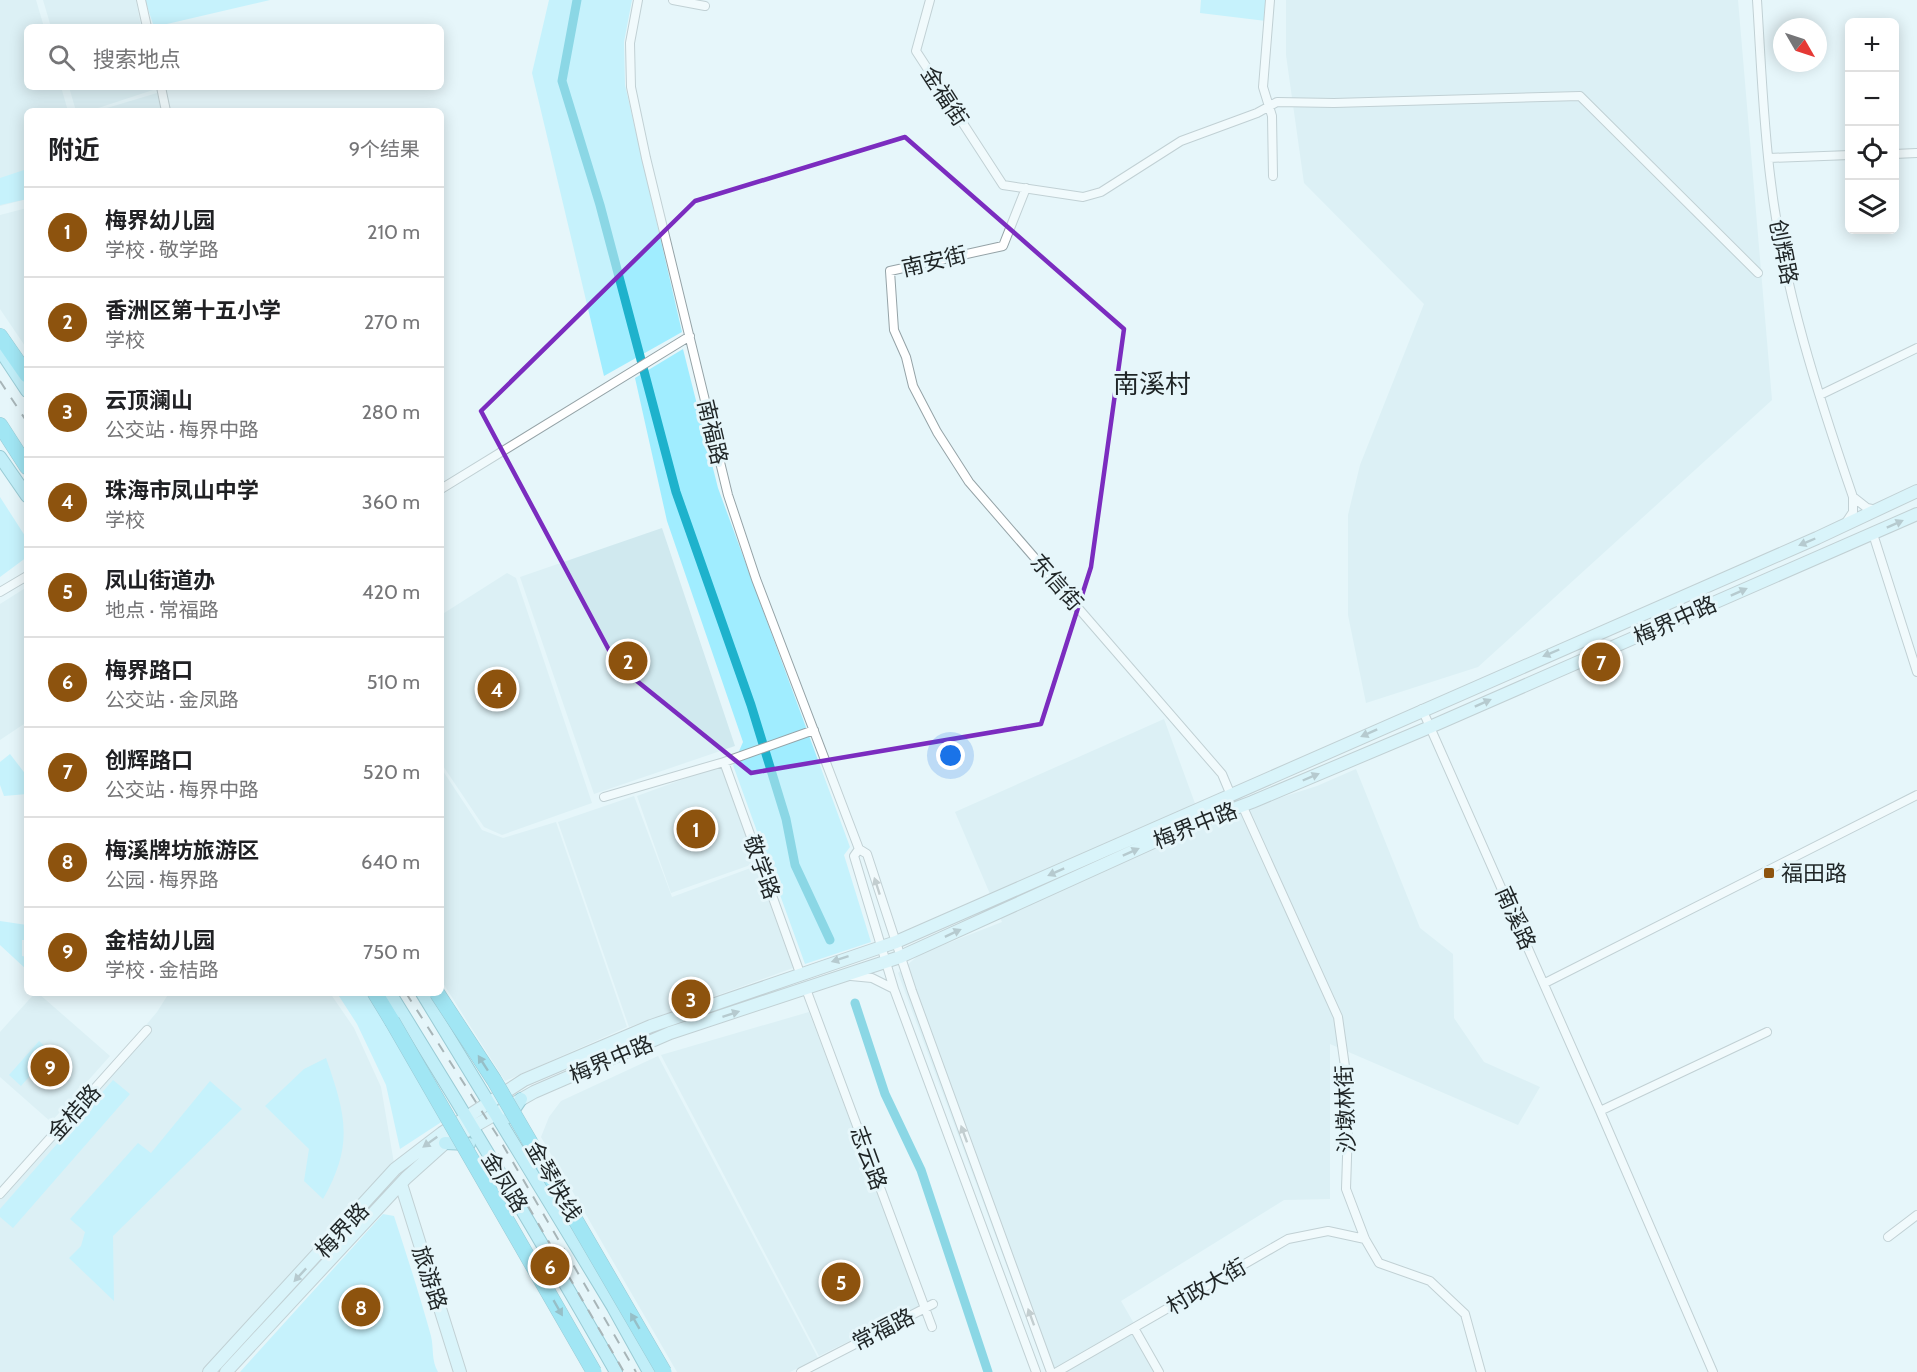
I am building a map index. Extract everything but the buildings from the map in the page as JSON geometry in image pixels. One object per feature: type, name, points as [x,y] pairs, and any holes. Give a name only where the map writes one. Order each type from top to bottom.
[{"type":"highway","points":[[0,336],[24,371]]},
{"type":"highway","points":[[0,425],[24,462]]},
{"type":"highway","points":[[377,996],[594,1372]]},
{"type":"highway","name":"金琴快线","points":[[439,996],[506,1099],[664,1372]]},
{"type":"main road","points":[[0,350],[24,386]]},
{"type":"main road","points":[[16,450],[24,467]]},
{"type":"main road","points":[[0,457],[24,492]]},
{"type":"main road","name":"梅界中路","points":[[487,1102],[524,1080],[651,1026],[800,973],[896,942],[1917,491]]},
{"type":"main road","name":"梅界中路","points":[[226,1372],[401,1184],[445,1143],[473,1129],[521,1099],[670,1033],[900,957],[1191,825],[1430,727],[1917,514]]},
{"type":"main road","name":"金凤路","points":[[392,996],[467,1117],[485,1152],[537,1233],[616,1372]]},
{"type":"main road","name":"金凤路","points":[[424,996],[613,1307],[649,1372]]},
{"type":"main road","points":[[508,1136],[508,1119],[521,1099]]},
{"type":"main road","name":"梅界路","points":[[209,1372],[395,1169],[487,1102]]},
{"type":"main road","points":[[445,1143],[474,1144],[485,1152]]},
{"type":"main road","name":"旅游路","points":[[401,1184],[460,1372]]},
{"type":"street","points":[[141,0],[146,24]]},
{"type":"street","name":"南福路","points":[[638,0],[630,43],[631,87],[728,495],[756,579],[859,849]]},
{"type":"street","points":[[673,0],[705,6]]},
{"type":"street","name":"金福街","points":[[930,0],[916,51],[1003,185],[1026,188]]},
{"type":"street","points":[[1270,0],[1263,87],[1272,116],[1273,176]]},
{"type":"street","name":"创辉路","points":[[1756,0],[1771,183],[1791,291],[1820,395],[1853,496]]},
{"type":"street","points":[[162,90],[165,108]]},
{"type":"street","points":[[1026,188],[1083,197],[1101,192],[1181,141],[1277,102],[1334,104],[1580,96],[1758,273]]},
{"type":"street","points":[[1899,154],[1917,153]]},
{"type":"street","points":[[1768,158],[1845,155]]},
{"type":"street","name":"南安街","points":[[906,357],[894,330],[890,271],[1004,246],[1026,188]]},
{"type":"street","points":[[444,487],[690,336]]},
{"type":"street","points":[[1820,395],[1917,348]]},
{"type":"street","name":"东信街","points":[[906,357],[913,386],[937,432],[969,482],[1222,774],[1230,793]]},
{"type":"street","points":[[1853,496],[1867,508],[1877,510]]},
{"type":"street","points":[[1842,526],[1853,512],[1853,496]]},
{"type":"street","points":[[1873,534],[1917,672]]},
{"type":"street","points":[[0,592],[24,578]]},
{"type":"street","name":"南溪路","points":[[1422,710],[1545,983],[1713,1372]]},
{"type":"street","points":[[603,797],[724,762],[814,730]]},
{"type":"street","name":"敬学路","points":[[724,762],[800,973]]},
{"type":"street","points":[[1545,983],[1917,795]]},
{"type":"street","name":"沙墩林街","points":[[1242,805],[1338,1017],[1349,1095],[1346,1189],[1365,1239],[1379,1263],[1430,1281],[1465,1314],[1481,1372]]},
{"type":"street","points":[[1036,1372],[894,989],[854,856],[859,849],[867,854],[900,957],[1051,1372]]},
{"type":"street","points":[[847,975],[872,978],[894,989]]},
{"type":"street","points":[[773,983],[778,998]]},
{"type":"street","name":"志云路","points":[[806,989],[929,1306],[932,1327]]},
{"type":"street","name":"金桔路","points":[[0,1194],[147,1030]]},
{"type":"street","points":[[1600,1111],[1767,1032]]},
{"type":"street","points":[[1888,1237],[1917,1215]]},
{"type":"street","name":"村政大街","points":[[1057,1372],[1287,1239],[1328,1231],[1365,1239]]},
{"type":"street","name":"常福路","points":[[801,1372],[929,1306]]},
{"type":"street","points":[[1134,1328],[1159,1372]]},
{"type":"highlighted area","points":[[905,137],[1124,329],[1091,567],[1041,724],[751,773],[617,665],[481,411],[695,201]]},
{"type":"shaded area","points":[[0,0],[36,0],[43,24],[24,24],[24,90],[62,90],[67,108],[24,108],[24,200],[0,206]]},
{"type":"shaded area","points":[[43,0],[136,0],[140,24],[50,24]]},
{"type":"shaded area","points":[[145,0],[270,0],[167,24],[153,24]]},
{"type":"shaded area","points":[[549,0],[632,0],[624,42],[625,85],[682,332],[604,376],[532,73]]},
{"type":"shaded area","points":[[1201,0],[1267,0],[1266,21],[1200,13]]},
{"type":"shaded area","points":[[1286,0],[1738,0],[1772,400],[1478,667],[1366,703],[1348,615],[1348,515],[1360,465],[1424,304],[1304,183],[1286,55]]},
{"type":"shaded area","points":[[70,90],[153,90],[98,108],[75,108]]},
{"type":"shaded area","points":[[157,93],[161,108],[107,108]]},
{"type":"shaded area","points":[[24,170],[24,200],[0,205],[0,178]]},
{"type":"shaded area","points":[[24,209],[24,345],[0,309],[0,215]]},
{"type":"shaded area","points":[[683,349],[718,488],[850,847],[844,855],[871,942],[805,964],[733,765],[743,742],[667,521],[635,378]]},
{"type":"shaded area","points":[[0,497],[24,534],[24,559],[0,577]]},
{"type":"shaded area","points":[[662,528],[735,746],[594,794],[520,577]]},
{"type":"shaded area","points":[[507,573],[516,578],[592,803],[502,835],[484,827],[444,767],[444,613]]},
{"type":"shaded area","points":[[24,589],[24,724],[0,740],[0,604]]},
{"type":"shaded area","points":[[1164,719],[1200,817],[1261,804],[1317,786],[1356,769],[1420,928],[1453,954],[1454,1018],[1484,1062],[1540,1087],[1518,1125],[1330,1044],[1330,1199],[1284,1200],[1121,1301],[1162,1372],[1046,1372],[898,973],[920,954],[1002,922],[955,812]]},
{"type":"shaded area","points":[[10,754],[24,772],[24,794],[4,796],[0,785],[0,762]]},
{"type":"shaded area","points":[[722,765],[756,863],[671,893],[637,796]]},
{"type":"shaded area","points":[[444,773],[482,830],[503,838],[556,822],[627,1027],[505,1081],[444,985]]},
{"type":"shaded area","points":[[634,796],[672,897],[756,866],[793,968],[629,1027],[558,822]]},
{"type":"shaded area","points":[[0,921],[24,925],[22,956],[24,956],[24,967],[0,945]]},
{"type":"shaded area","points":[[32,996],[41,996],[110,1056],[51,1122],[0,1077],[0,1032]]},
{"type":"shaded area","points":[[167,996],[332,996],[354,1028],[381,1087],[395,1169],[209,1372],[0,1372],[0,1199],[157,1012]]},
{"type":"shaded area","points":[[339,996],[368,996],[446,1119],[400,1149],[386,1085],[357,1024]]},
{"type":"shaded area","points":[[809,1012],[920,1306],[819,1356],[661,1055]]},
{"type":"shaded area","points":[[39,1041],[51,1052],[21,1086],[9,1075]]},
{"type":"shaded area","points":[[658,1056],[818,1358],[790,1372],[677,1372],[541,1137],[549,1117],[561,1101]]},
{"type":"shaded area","points":[[326,1058],[338,1096],[344,1130],[339,1162],[323,1199],[304,1181],[309,1149],[265,1106],[304,1069]]},
{"type":"shaded area","points":[[113,1080],[130,1094],[13,1228],[0,1217],[0,1209]]},
{"type":"shaded area","points":[[210,1081],[242,1109],[113,1236],[114,1301],[69,1258],[81,1246],[85,1232],[70,1219],[138,1143],[151,1153]]},
{"type":"shaded area","points":[[383,1214],[394,1216],[427,1321],[434,1363],[438,1372],[240,1372]]},
{"type":"waterway","points":[[577,0],[562,81],[600,205],[676,492],[751,705],[786,819],[795,865],[830,940]]},
{"type":"waterway","points":[[855,1003],[885,1094],[921,1170],[988,1372]]},
{"type":"railway","points":[[0,381],[24,417]]},
{"type":"railway","points":[[408,996],[497,1135],[636,1372]]},
{"type":"railway","points":[[498,1154],[624,1372]]},
{"type":"place","name":"香洲区第十五小学","points":[[628,661]]},
{"type":"place","name":"创辉路口","points":[[1601,662]]},
{"type":"place","name":"珠海市凤山中学","points":[[497,689]]},
{"type":"place","name":"梅界幼儿园","points":[[696,829]]},
{"type":"place","name":"福田路","points":[[1769,873]]},
{"type":"place","name":"云顶澜山","points":[[691,999]]},
{"type":"place","name":"金桔幼儿园","points":[[50,1067]]},
{"type":"place","name":"梅界路口","points":[[550,1266]]},
{"type":"place","name":"凤山街道办","points":[[841,1282]]},
{"type":"place","name":"梅溪牌坊旅游区","points":[[361,1307]]},
{"type":"district","name":"南溪村","points":[[1152,384]]}]
